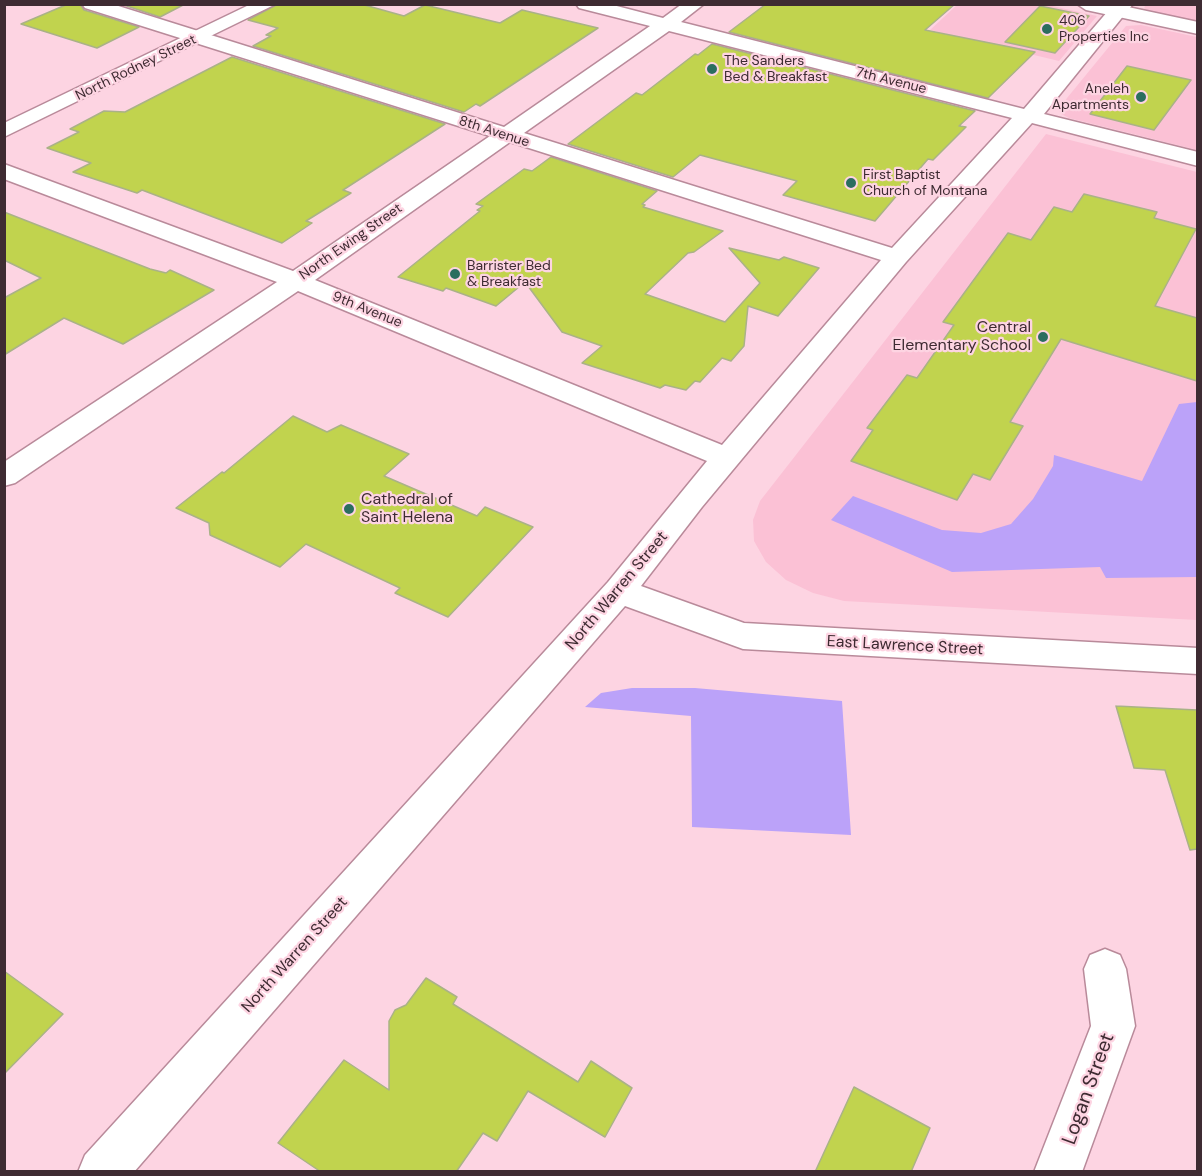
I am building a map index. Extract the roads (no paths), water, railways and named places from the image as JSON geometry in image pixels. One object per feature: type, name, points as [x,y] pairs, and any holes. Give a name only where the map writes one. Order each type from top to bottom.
[{"type":"street","name":"8th Avenue","points":[[92,4],[897,257]]},
{"type":"street","name":"North Rodney Street","points":[[4,131],[267,4]]},
{"type":"street","name":"7th Avenue","points":[[585,4],[1197,159]]},
{"type":"street","name":"North Ewing Street","points":[[4,476],[296,281],[695,4]]},
{"type":"street","points":[[1086,4],[1121,8],[1197,28]]},
{"type":"street","name":"North Warren Street","points":[[102,1172],[620,590],[727,458],[897,257],[1015,126],[1039,107],[1121,8]]},
{"type":"street","name":"9th Avenue","points":[[4,171],[296,281],[727,458]]},
{"type":"street","name":"East Lawrence Street","points":[[620,590],[652,605],[743,636],[1197,661]]},
{"type":"street","name":"Logan Street","points":[[1058,1172],[1113,1026],[1105,969]]},
{"type":"place","name":"406 Properties Inc","points":[[1047,29]]},
{"type":"place","name":"The Sanders Bed & Breakfast","points":[[712,69]]},
{"type":"place","name":"Aneleh Apartments","points":[[1141,97]]},
{"type":"place","name":"First Baptist Church of Montana","points":[[851,183]]},
{"type":"place","name":"Barrister Bed & Breakfast","points":[[455,274]]},
{"type":"place","name":"Central Elementary School","points":[[1043,337]]},
{"type":"place","name":"Cathedral of Saint Helena","points":[[349,509]]}]
